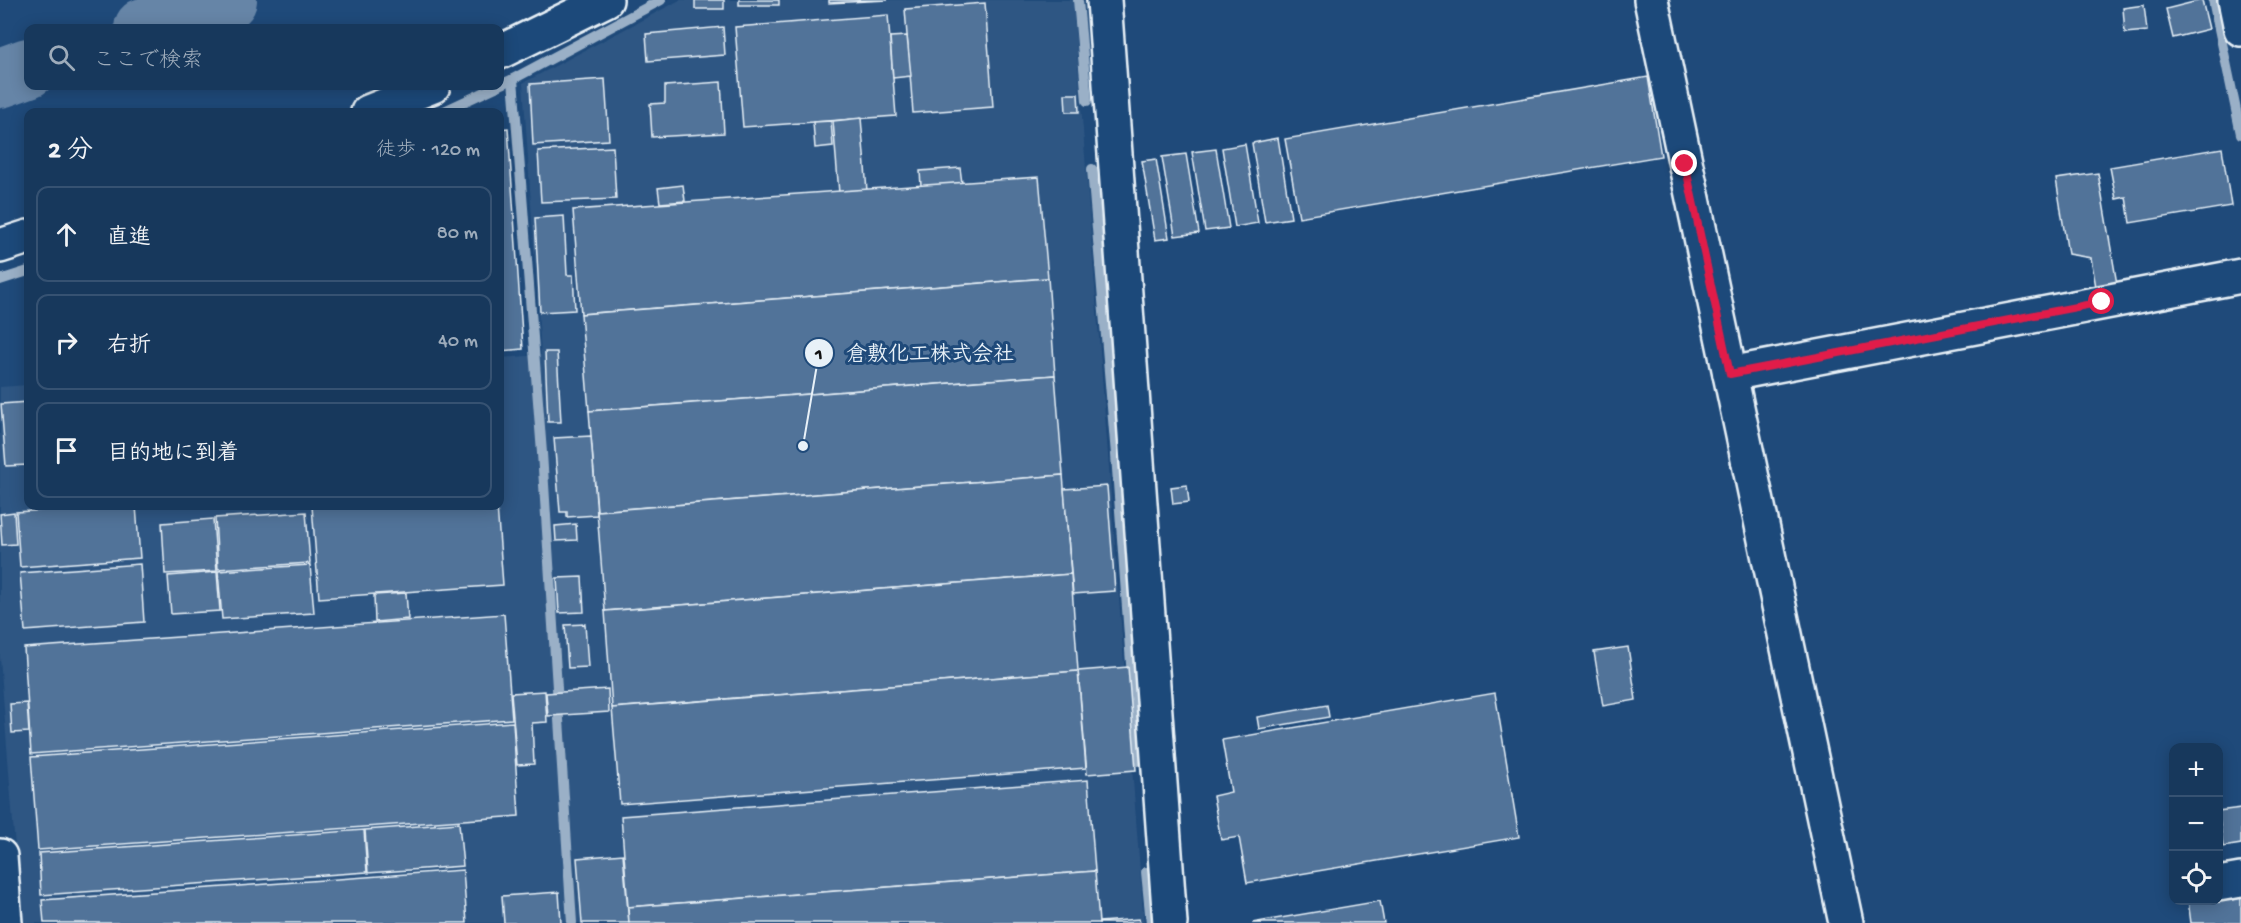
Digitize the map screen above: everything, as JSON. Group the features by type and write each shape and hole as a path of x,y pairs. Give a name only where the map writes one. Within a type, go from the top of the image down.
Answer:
{"street":[{"path":"504,50 606,0"},
{"path":"1104,0 1170,923"},
{"path":"1651,0 1846,923"},
{"path":"2235,0 2241,29"},
{"path":"378,108 423,90"},
{"path":"0,246 24,238"},
{"path":"1730,374 2241,276"},
{"path":"0,856 5,923"},
{"path":"2223,883 2241,880"}],"shaded area":[{"path":"680,0 1073,0 1144,923 21,923 0,658 0,387 24,385 24,510 504,510 504,358 541,355 523,83"}],"building":[{"path":"695,0 724,0 724,9 695,9"},
{"path":"739,0 779,0 779,5 739,5"},
{"path":"829,0 888,0 829,3"},
{"path":"2202,0 2209,29 2173,38 2166,9"},
{"path":"985,3 993,107 913,113 905,9"},
{"path":"2144,5 2147,31 2125,33 2123,8"},
{"path":"888,15 896,116 743,127 735,27"},
{"path":"723,27 725,55 648,61 646,34"},
{"path":"907,36 911,76 893,78 890,37"},
{"path":"1648,77 1661,156 1299,217 1285,139"},
{"path":"605,79 609,140 533,145 530,84"},
{"path":"721,82 724,133 652,137 650,104 665,103 665,86"},
{"path":"1065,94 1078,94 1079,112 1066,112"},
{"path":"861,118 867,191 839,193 833,121"},
{"path":"831,121 833,146 815,148 813,122"},
{"path":"504,128 508,128 523,349 504,351"},
{"path":"1278,138 1291,218 1265,222 1252,143"},
{"path":"1245,144 1258,223 1235,227 1222,148"},
{"path":"613,147 616,199 541,202 538,151"},
{"path":"2222,148 2231,206 2130,223 2126,197 2116,199 2110,167"},
{"path":"1216,149 1229,228 1205,231 1192,152"},
{"path":"1186,154 1199,233 1175,236 1162,157"},
{"path":"1156,159 1169,238 1155,240 1142,161"},
{"path":"960,168 962,183 921,186 920,171"},
{"path":"2098,173 2117,284 2096,287 2091,258 2068,254 2056,179"},
{"path":"1039,177 1048,278 581,314 573,210"},
{"path":"683,185 685,201 660,203 658,188"},
{"path":"564,216 567,275 573,275 575,310 540,312 535,218"},
{"path":"1048,278 1055,375 589,411 581,314"},
{"path":"545,352 557,352 561,422 548,422"},
{"path":"1055,375 1063,475 597,511 589,411"},
{"path":"24,402 24,465 6,466 1,404"},
{"path":"591,436 597,515 567,517 567,512 560,512 554,438"},
{"path":"1063,475 1071,574 605,611 597,511"},
{"path":"1187,485 1189,502 1173,504 1171,487"},
{"path":"1107,486 1115,591 1073,594 1064,489"},
{"path":"136,510 140,558 20,567 16,512"},
{"path":"312,510 497,510 503,585 319,598"},
{"path":"14,512 16,544 2,545 0,514"},
{"path":"306,512 310,563 218,569 215,518"},
{"path":"213,519 217,571 165,574 162,523"},
{"path":"576,524 577,540 556,541 555,526"},
{"path":"140,564 144,622 25,631 20,573"},
{"path":"310,565 314,613 222,619 218,571"},
{"path":"217,572 220,611 171,614 168,576"},
{"path":"1071,574 1078,671 612,708 605,611"},
{"path":"582,577 584,612 559,613 557,578"},
{"path":"406,593 408,619 375,622 374,595"},
{"path":"504,614 512,719 31,754 24,648"},
{"path":"585,624 588,667 568,668 565,625"},
{"path":"1628,647 1636,700 1603,706 1594,652"},
{"path":"1128,667 1136,770 1087,774 1078,671"},
{"path":"1078,671 1086,768 620,804 612,708"},
{"path":"608,689 609,712 548,716 546,693"},
{"path":"545,691 547,722 532,723 534,764 517,765 511,693"},
{"path":"1495,693 1519,837 1247,883 1239,837 1221,840 1213,796 1231,792 1222,740"},
{"path":"27,703 29,732 12,733 10,704"},
{"path":"1327,705 1329,717 1259,729 1257,717"},
{"path":"513,722 519,816 38,850 31,757"},
{"path":"1088,780 1095,871 628,907 621,816"},
{"path":"2241,808 2241,844 2223,847 2223,810"},
{"path":"459,823 463,866 368,873 365,830"},
{"path":"364,830 367,872 41,895 39,853"},
{"path":"623,854 629,923 582,923 577,858"},
{"path":"463,870 467,923 44,923 42,900"},
{"path":"1095,871 1099,923 629,923 628,907"},
{"path":"559,892 561,923 504,923 502,896"},
{"path":"2241,893 2241,923 2191,923 2189,905 2223,905 2223,895"},
{"path":"1380,901 1384,923 1252,923"},
{"path":"1139,919 1140,923 1099,923 1099,922"}],"waterway":[{"path":"156,24 227,0"},
{"path":"504,83 661,0"},
{"path":"1078,0 1087,101"},
{"path":"2213,0 2241,134"},
{"path":"0,78 24,69"},
{"path":"513,79 542,453 572,923"},
{"path":"451,108 489,90"},
{"path":"1092,169 1138,761"},
{"path":"0,280 24,272"},
{"path":"1146,872 1151,923"}],"place":[{"name":"倉敷化工株式会社","path":"803,446"}],"route":[{"path":"1685,164 1730,374 2102,302"}]}
